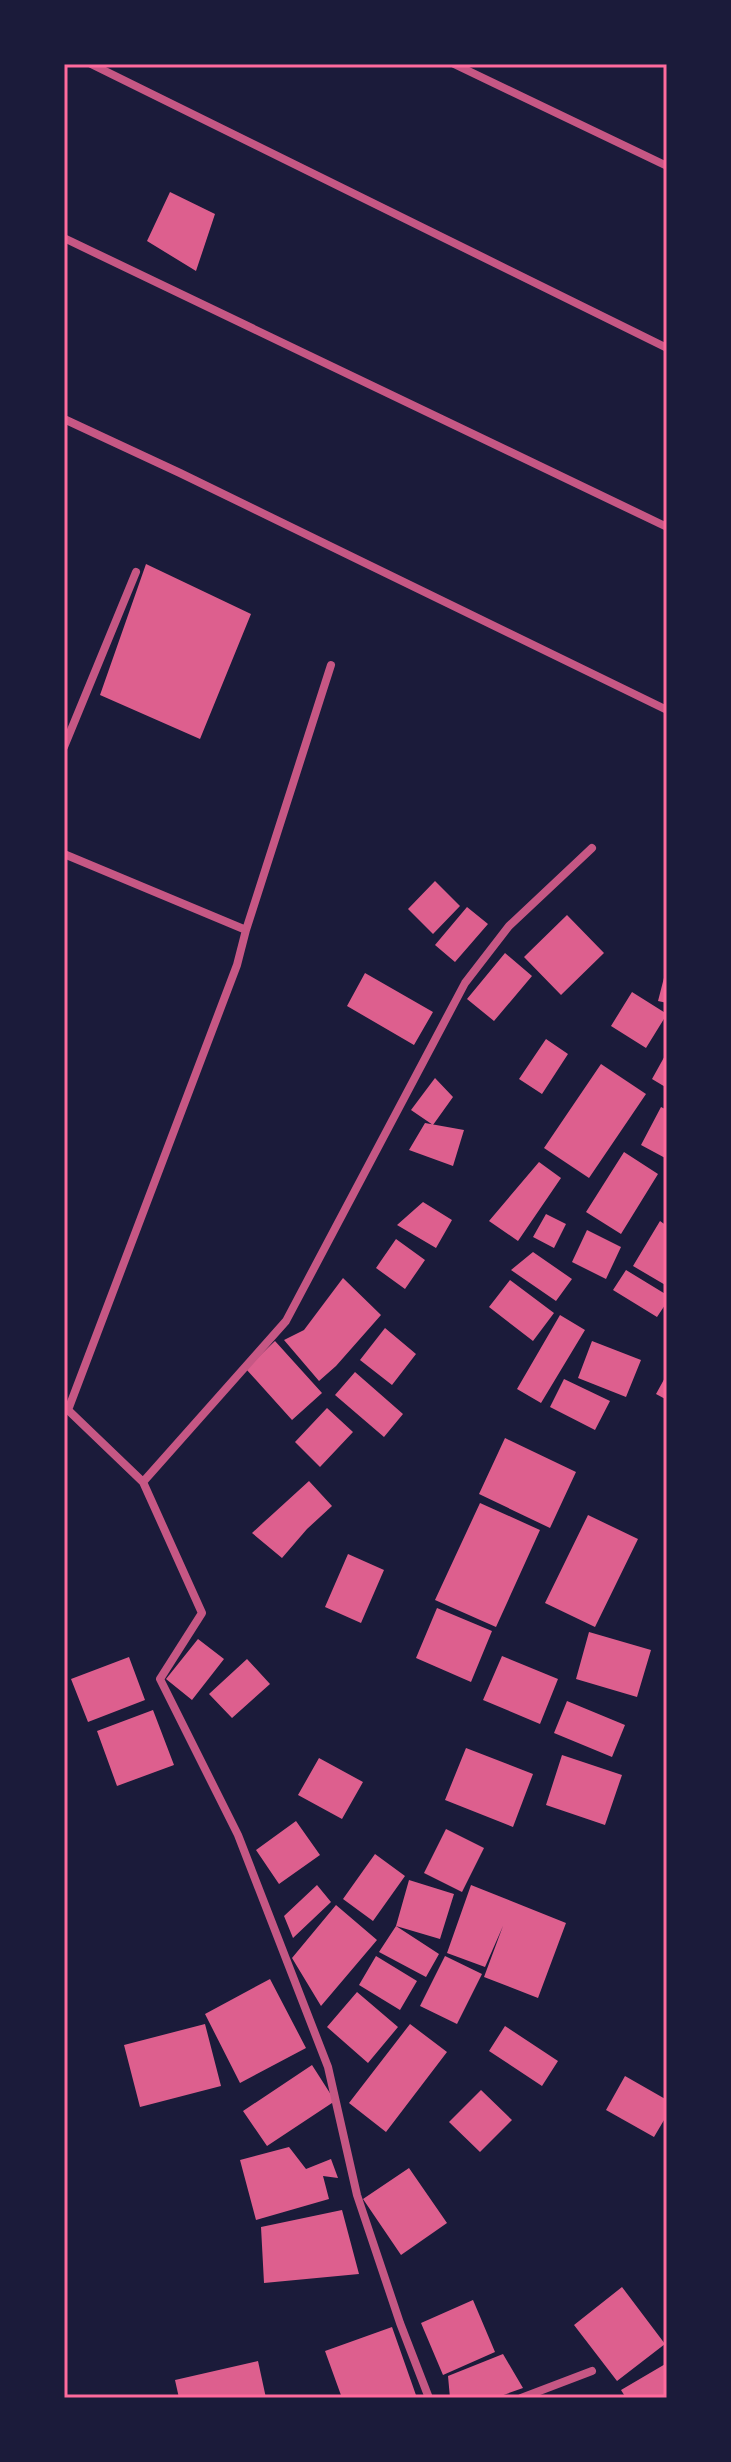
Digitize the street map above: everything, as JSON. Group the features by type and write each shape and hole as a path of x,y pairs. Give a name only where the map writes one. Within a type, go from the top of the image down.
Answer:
{"street":[{"path":"91,64 667,348"},
{"path":"454,64 667,166"},
{"path":"64,238 667,527"},
{"path":"64,419 667,710"},
{"path":"64,747 136,572"},
{"path":"331,665 237,965 68,1410 143,1482 202,1613 160,1679 238,1835 328,2067 357,2195 429,2398"},
{"path":"143,1482 286,1321 465,983 509,926 592,848"},
{"path":"64,854 246,930"},
{"path":"521,2398 592,2371"}],"building":[{"path":"170,192 215,214 196,271 147,241"},
{"path":"146,564 251,614 200,739 100,695"},
{"path":"435,881 460,906 433,934 408,909"},
{"path":"467,907 488,924 455,962 435,945"},
{"path":"567,915 604,953 561,995 524,957"},
{"path":"505,953 532,976 494,1021 467,999"},
{"path":"667,970 667,1003 658,1001"},
{"path":"365,973 433,1012 414,1045 347,1006"},
{"path":"632,992 667,1014 646,1048 611,1026"},
{"path":"546,1039 568,1054 542,1094 519,1079"},
{"path":"667,1052 667,1088 652,1079"},
{"path":"601,1064 646,1094 589,1178 544,1148"},
{"path":"435,1078 453,1097 433,1125 411,1110"},
{"path":"661,1107 667,1110 667,1159 641,1145"},
{"path":"425,1123 464,1130 453,1166 409,1150"},
{"path":"624,1152 658,1174 621,1234 586,1212"},
{"path":"539,1162 561,1178 518,1241 489,1221"},
{"path":"423,1202 452,1220 436,1248 397,1225"},
{"path":"546,1214 566,1224 554,1248 533,1237"},
{"path":"660,1221 667,1226 667,1286 633,1266"},
{"path":"587,1230 621,1247 606,1279 572,1262"},
{"path":"396,1239 425,1260 405,1289 376,1268"},
{"path":"533,1252 572,1279 556,1301 511,1270"},
{"path":"626,1270 667,1295 667,1302 657,1317 613,1290"},
{"path":"343,1278 381,1315 319,1381 284,1340 304,1330"},
{"path":"510,1280 554,1313 533,1341 489,1307"},
{"path":"560,1315 585,1330 541,1403 517,1389"},
{"path":"385,1328 416,1354 392,1385 360,1360"},
{"path":"275,1341 322,1393 292,1420 246,1369"},
{"path":"592,1341 641,1360 626,1397 578,1378"},
{"path":"355,1372 403,1414 384,1437 335,1395"},
{"path":"667,1374 667,1400 656,1394"},
{"path":"564,1379 610,1401 595,1430 550,1407"},
{"path":"327,1408 353,1432 320,1467 295,1442"},
{"path":"505,1438 576,1472 550,1528 479,1494"},
{"path":"309,1481 332,1506 282,1558 252,1533"},
{"path":"480,1503 540,1530 496,1627 435,1600"},
{"path":"588,1515 638,1539 595,1627 545,1603"},
{"path":"348,1554 384,1570 361,1623 325,1607"},
{"path":"437,1608 492,1631 471,1682 416,1658"},
{"path":"589,1632 651,1650 637,1697 576,1679"},
{"path":"198,1639 224,1659 192,1700 166,1679"},
{"path":"502,1656 558,1679 540,1724 483,1700"},
{"path":"129,1657 145,1700 88,1722 71,1679"},
{"path":"247,1659 270,1684 232,1718 209,1694"},
{"path":"567,1701 625,1725 612,1757 554,1733"},
{"path":"153,1710 174,1765 117,1786 97,1731"},
{"path":"466,1748 533,1774 513,1827 445,1800"},
{"path":"562,1755 622,1775 605,1825 546,1805"},
{"path":"319,1758 363,1782 342,1819 298,1795"},
{"path":"296,1821 320,1855 279,1884 256,1850"},
{"path":"446,1829 484,1848 462,1892 424,1873"},
{"path":"375,1854 405,1876 373,1921 343,1899"},
{"path":"409,1880 454,1894 440,1939 396,1926"},
{"path":"317,1885 331,1902 293,1938 284,1916"},
{"path":"471,1885 566,1923 538,1998 484,1977 503,1926 485,1967 447,1953"},
{"path":"336,1905 377,1940 321,2006 292,1958"},
{"path":"396,1926 439,1954 426,1977 379,1952"},
{"path":"376,1956 417,1981 400,2010 359,1985"},
{"path":"445,1956 482,1974 457,2024 420,2006"},
{"path":"270,1979 306,2048 240,2083 205,2014"},
{"path":"357,1992 398,2027 368,2063 327,2027"},
{"path":"205,2024 221,2086 140,2107 124,2045"},
{"path":"410,2024 447,2052 386,2132 349,2103"},
{"path":"505,2026 558,2061 542,2086 489,2051"},
{"path":"312,2065 335,2101 267,2146 243,2111"},
{"path":"625,2076 667,2100 667,2115 654,2137 606,2110"},
{"path":"481,2090 512,2120 480,2152 449,2122"},
{"path":"289,2147 306,2169 331,2159 338,2178 323,2176 329,2199 256,2220 240,2160"},
{"path":"409,2168 447,2223 401,2255 363,2199"},
{"path":"342,2210 359,2274 264,2283 261,2227"},
{"path":"622,2287 665,2344 617,2381 574,2325"},
{"path":"473,2300 495,2352 443,2375 421,2323"},
{"path":"392,2327 417,2398 342,2398 325,2351"},
{"path":"503,2354 523,2388 495,2398 450,2398 448,2376"},
{"path":"258,2361 266,2398 179,2398 175,2380"},
{"path":"667,2363 667,2398 626,2398 621,2390"}]}
